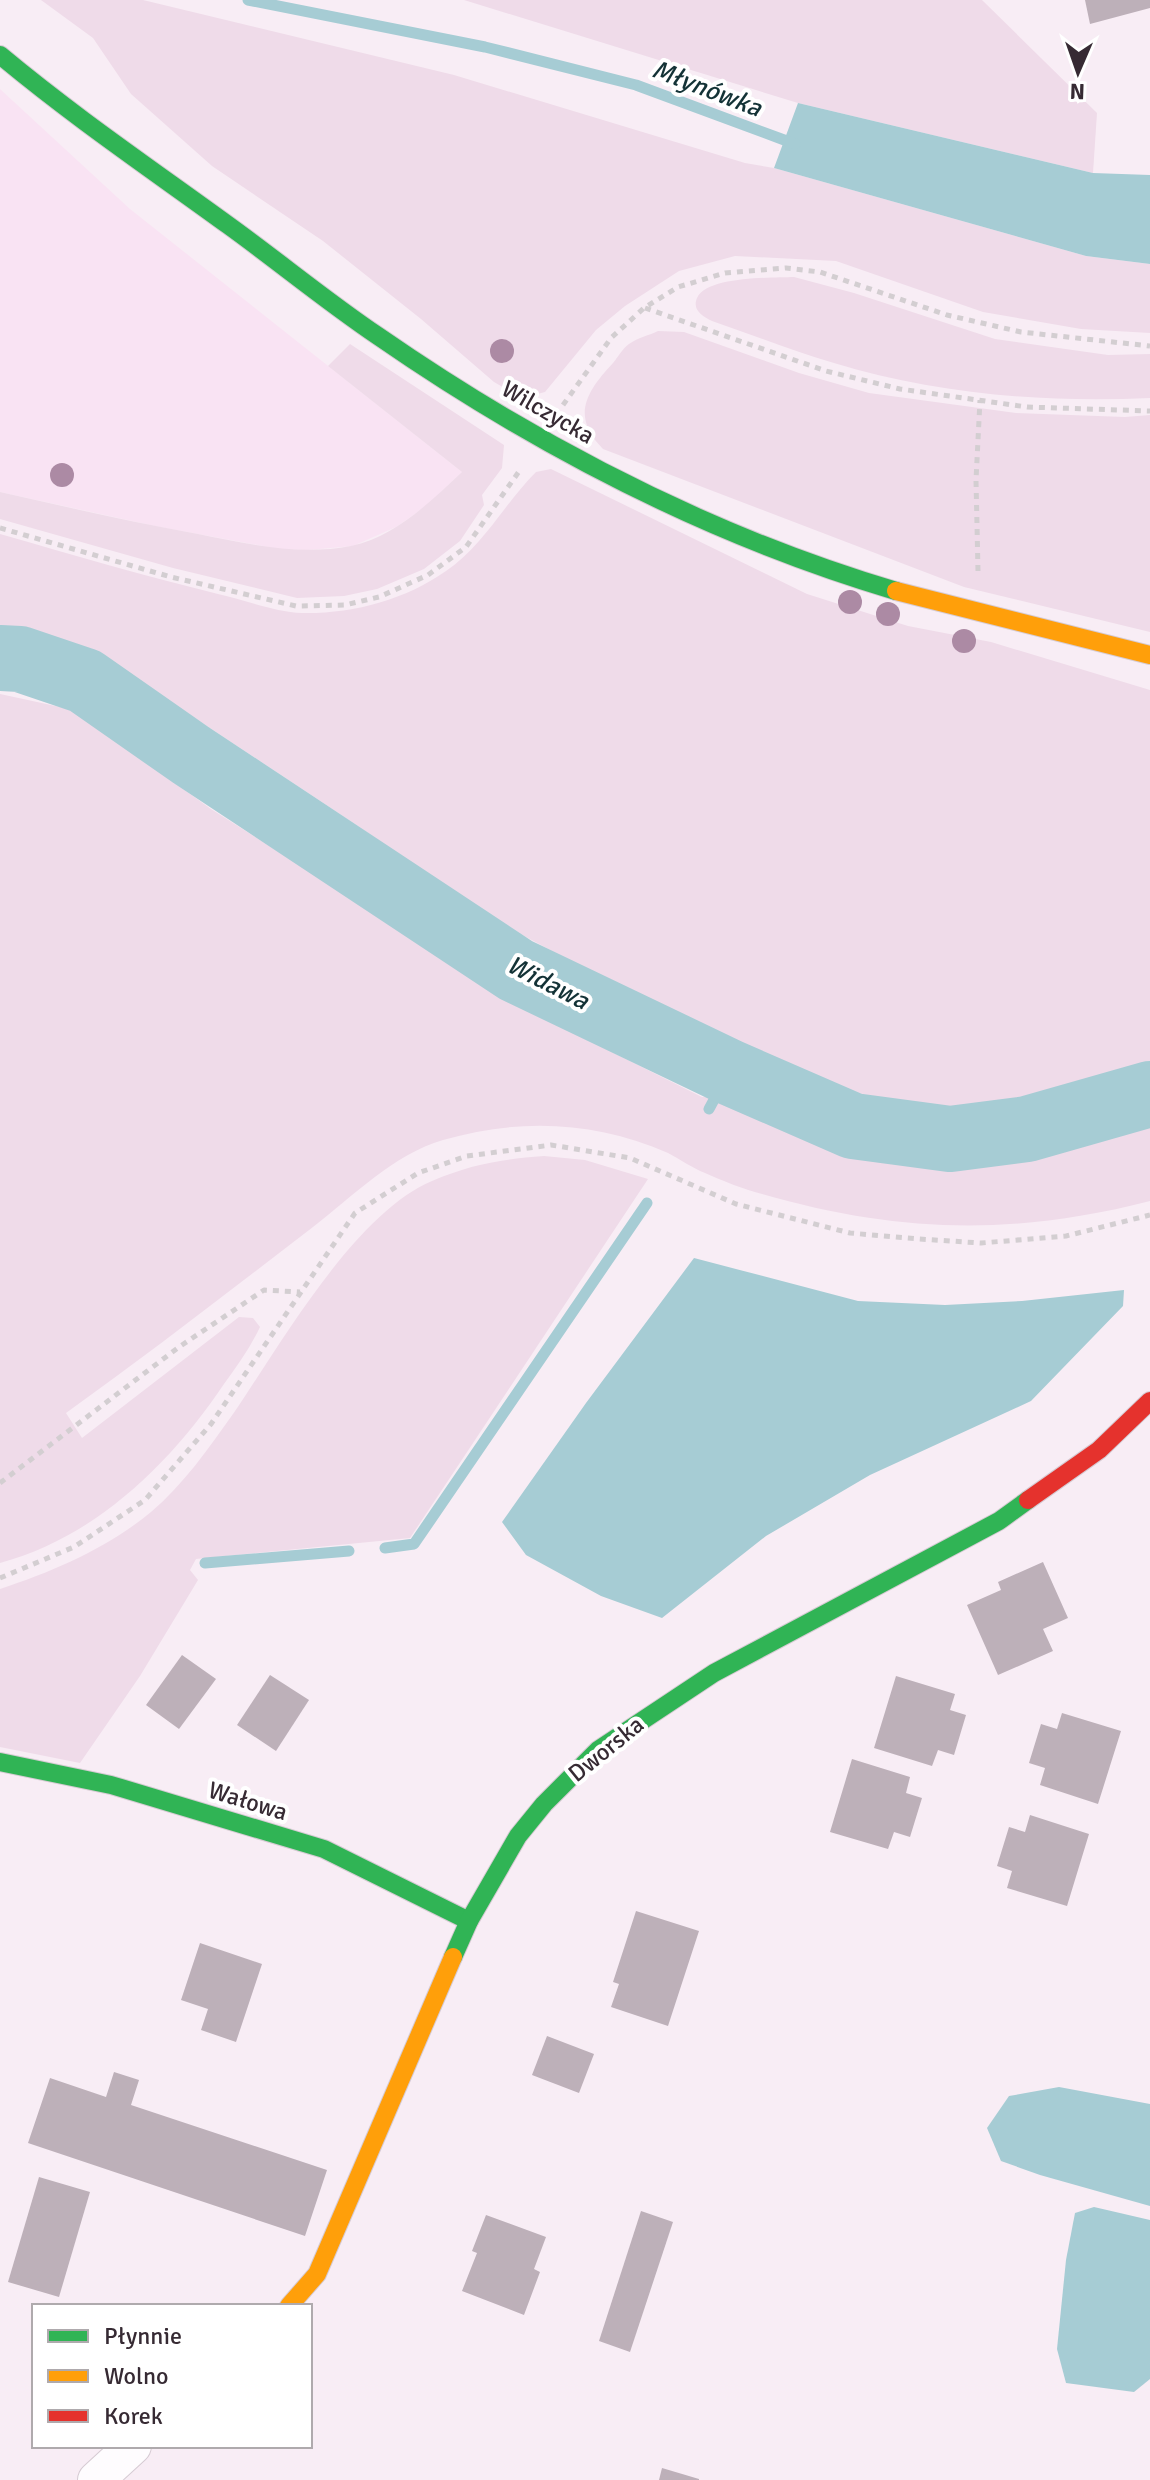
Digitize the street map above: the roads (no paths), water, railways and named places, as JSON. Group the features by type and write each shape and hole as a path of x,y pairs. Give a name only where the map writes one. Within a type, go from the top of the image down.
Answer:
{"street":[{"name":"Wilczycka","path":"0,55 90,125 401,352 540,438 692,515 766,547 884,586 1150,655"},
{"name":"Dworska","path":"291,2304 317,2274 327,2254 469,1921 518,1836 544,1804 598,1750 714,1673 999,1521 1099,1450 1150,1401"},
{"name":"Wałowa","path":"0,1762 111,1785 324,1849 469,1921"},
{"path":"96,2480 131,2448"}],"water":[{"path":"798,103 1093,173 1150,175 1150,264 1086,256 774,168"},
{"path":"694,1258 858,1301 945,1305 1022,1301 1124,1290 1123,1306 1031,1401 870,1475 766,1536 662,1618 601,1596 526,1555 502,1522"},
{"path":"1059,2087 1150,2104 1150,2206 1001,2161 987,2128 1009,2096"},
{"path":"1094,2207 1150,2220 1150,2379 1134,2392 1066,2383 1057,2349 1066,2260 1075,2213"}],"waterway":[{"name":"Młynówka","path":"248,0 485,47 636,85 795,144"},
{"name":"Widawa","path":"0,658 20,659 85,681 191,755 516,970 729,1072 853,1126 950,1139 1027,1129 1150,1094"},
{"path":"709,1109 729,1072"},
{"path":"385,1548 414,1544 647,1203"},
{"path":"205,1563 349,1551"}]}
